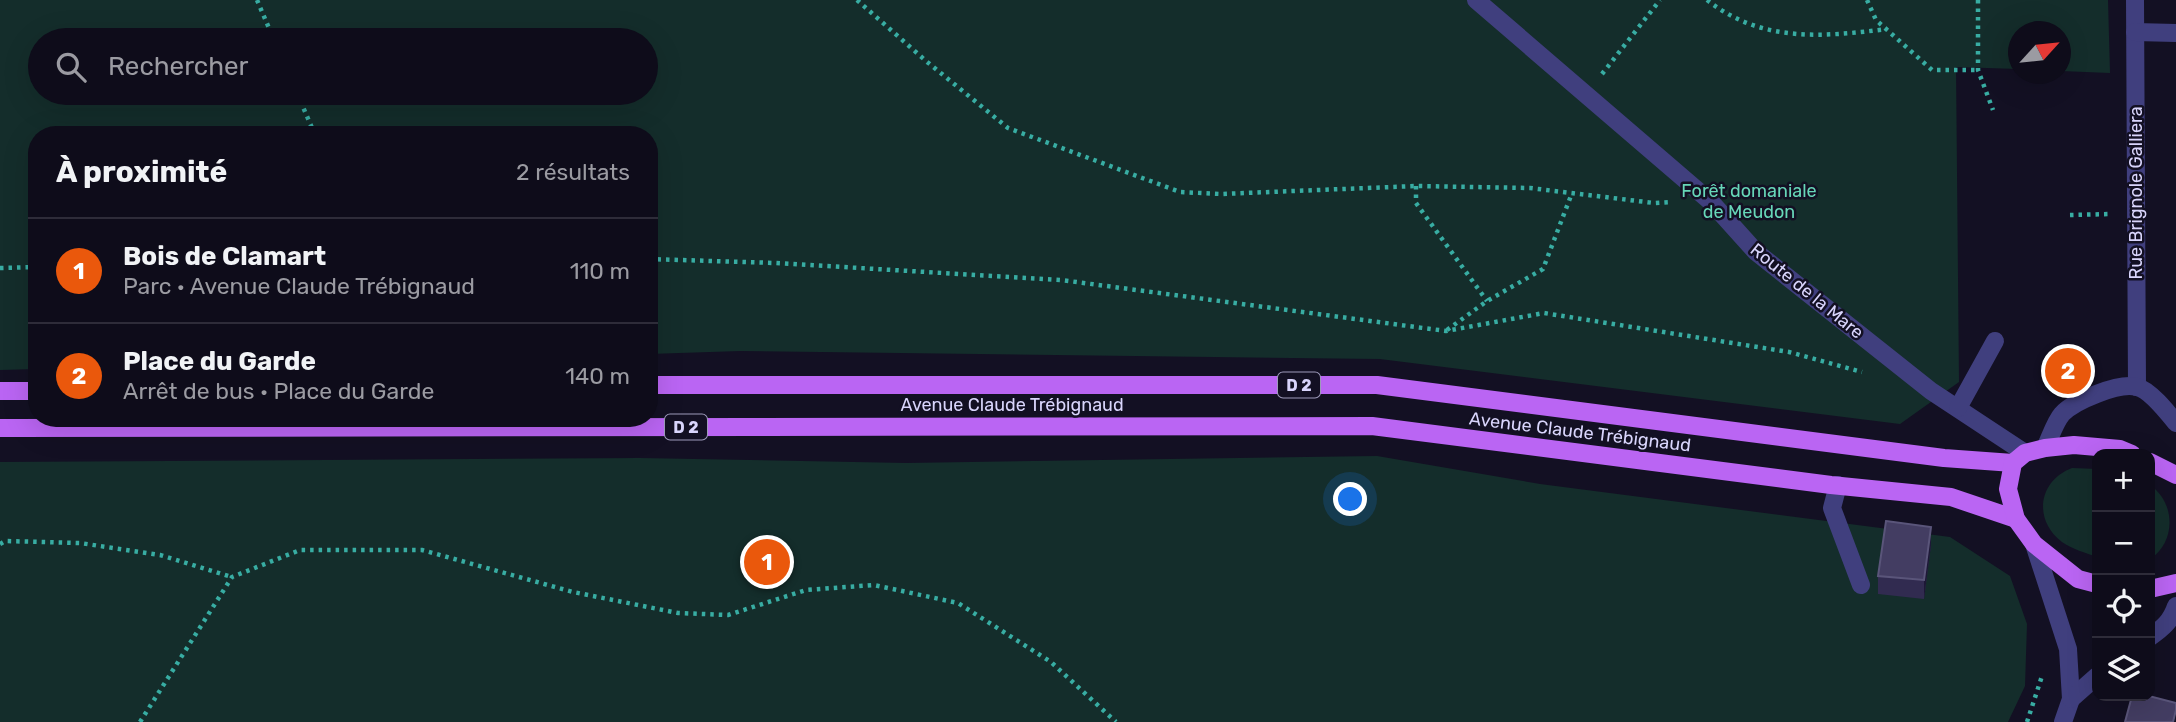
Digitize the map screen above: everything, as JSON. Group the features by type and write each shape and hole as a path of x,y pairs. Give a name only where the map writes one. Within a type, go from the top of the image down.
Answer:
{"main road":[{"name":"Avenue Claude Trébignaud","path":"658,385 1377,385 1944,458 2019,458 2045,448 2074,445 2120,449"},
{"path":"0,391 28,391"},
{"name":"Avenue Claude Trébignaud","path":"0,428 1372,426 1951,498 2016,519"},
{"path":"2019,458 2008,489 2016,519 2034,544 2078,579 2092,583"},
{"path":"2155,464 2176,475"},
{"path":"2155,589 2176,583"}],"street":[{"name":"Route de la Mare","path":"1476,0 1711,202 1756,251 2019,458"},
{"name":"Rue Brignole Galliera","path":"2135,0 2137,387"},
{"path":"2135,32 2176,33"},
{"path":"1958,408 1994,341"},
{"path":"2045,448 2062,414 2111,388 2137,387 2161,404 2176,423"},
{"path":"1838,485 1832,508 1861,584"},
{"path":"2034,544 2068,649 2071,699 2063,722"},
{"path":"2155,633 2172,618 2176,606"},
{"path":"2071,699 2092,680"}],"path":[{"path":"257,0 269,28"},
{"path":"857,0 1008,128 1180,192 1221,194 1416,186 1530,188 1654,203 1711,202"},
{"path":"1586,94 1660,0"},
{"path":"1707,0 1747,23 1786,34 1843,34 1886,29"},
{"path":"1867,0 1876,20 1933,70 1978,70"},
{"path":"1978,0 1978,70 1993,110"},
{"path":"302,105 311,126"},
{"path":"1416,186 1416,203 1487,301"},
{"path":"1446,331 1487,301 1543,269 1572,193"},
{"path":"2070,215 2136,214"},
{"path":"658,259 775,263 1061,280 1446,331 1544,313 1789,352 1866,373"},
{"path":"0,268 28,267"},
{"path":"0,544 5,541 80,543 160,555 232,577"},
{"path":"140,722 232,577 300,550 422,550 573,593 678,613 727,615 806,590 874,585 958,603 1051,662 1116,722"},
{"path":"2027,722 2044,670"}],"green space":[{"name":"Forêt domaniale de Meudon","path":"0,0 2108,0 2110,73 2071,71 2071,21 2008,21 2008,69 1956,67 1959,382 1900,424 1380,359 740,351 658,354 658,126 28,126 28,369 0,370"},
{"path":"1377,456 1540,484 1950,537 2010,576 2027,624 2025,686 2008,722 0,722 0,462 639,458 906,463"},
{"path":"2072,468 2092,469 2092,555 2062,542 2047,523 2043,512 2046,491 2061,474"},
{"path":"2155,489 2165,502 2169,522 2165,543 2155,555"}],"building":[{"path":"1886,521 1931,527 1924,580 1878,576"},
{"path":"2155,698 2176,703 2173,722 2125,722 2131,701 2155,701"}],"place":[{"name":"Place du Garde","path":"2068,371"},
{"name":"Bois de Clamart","path":"767,562"}]}
